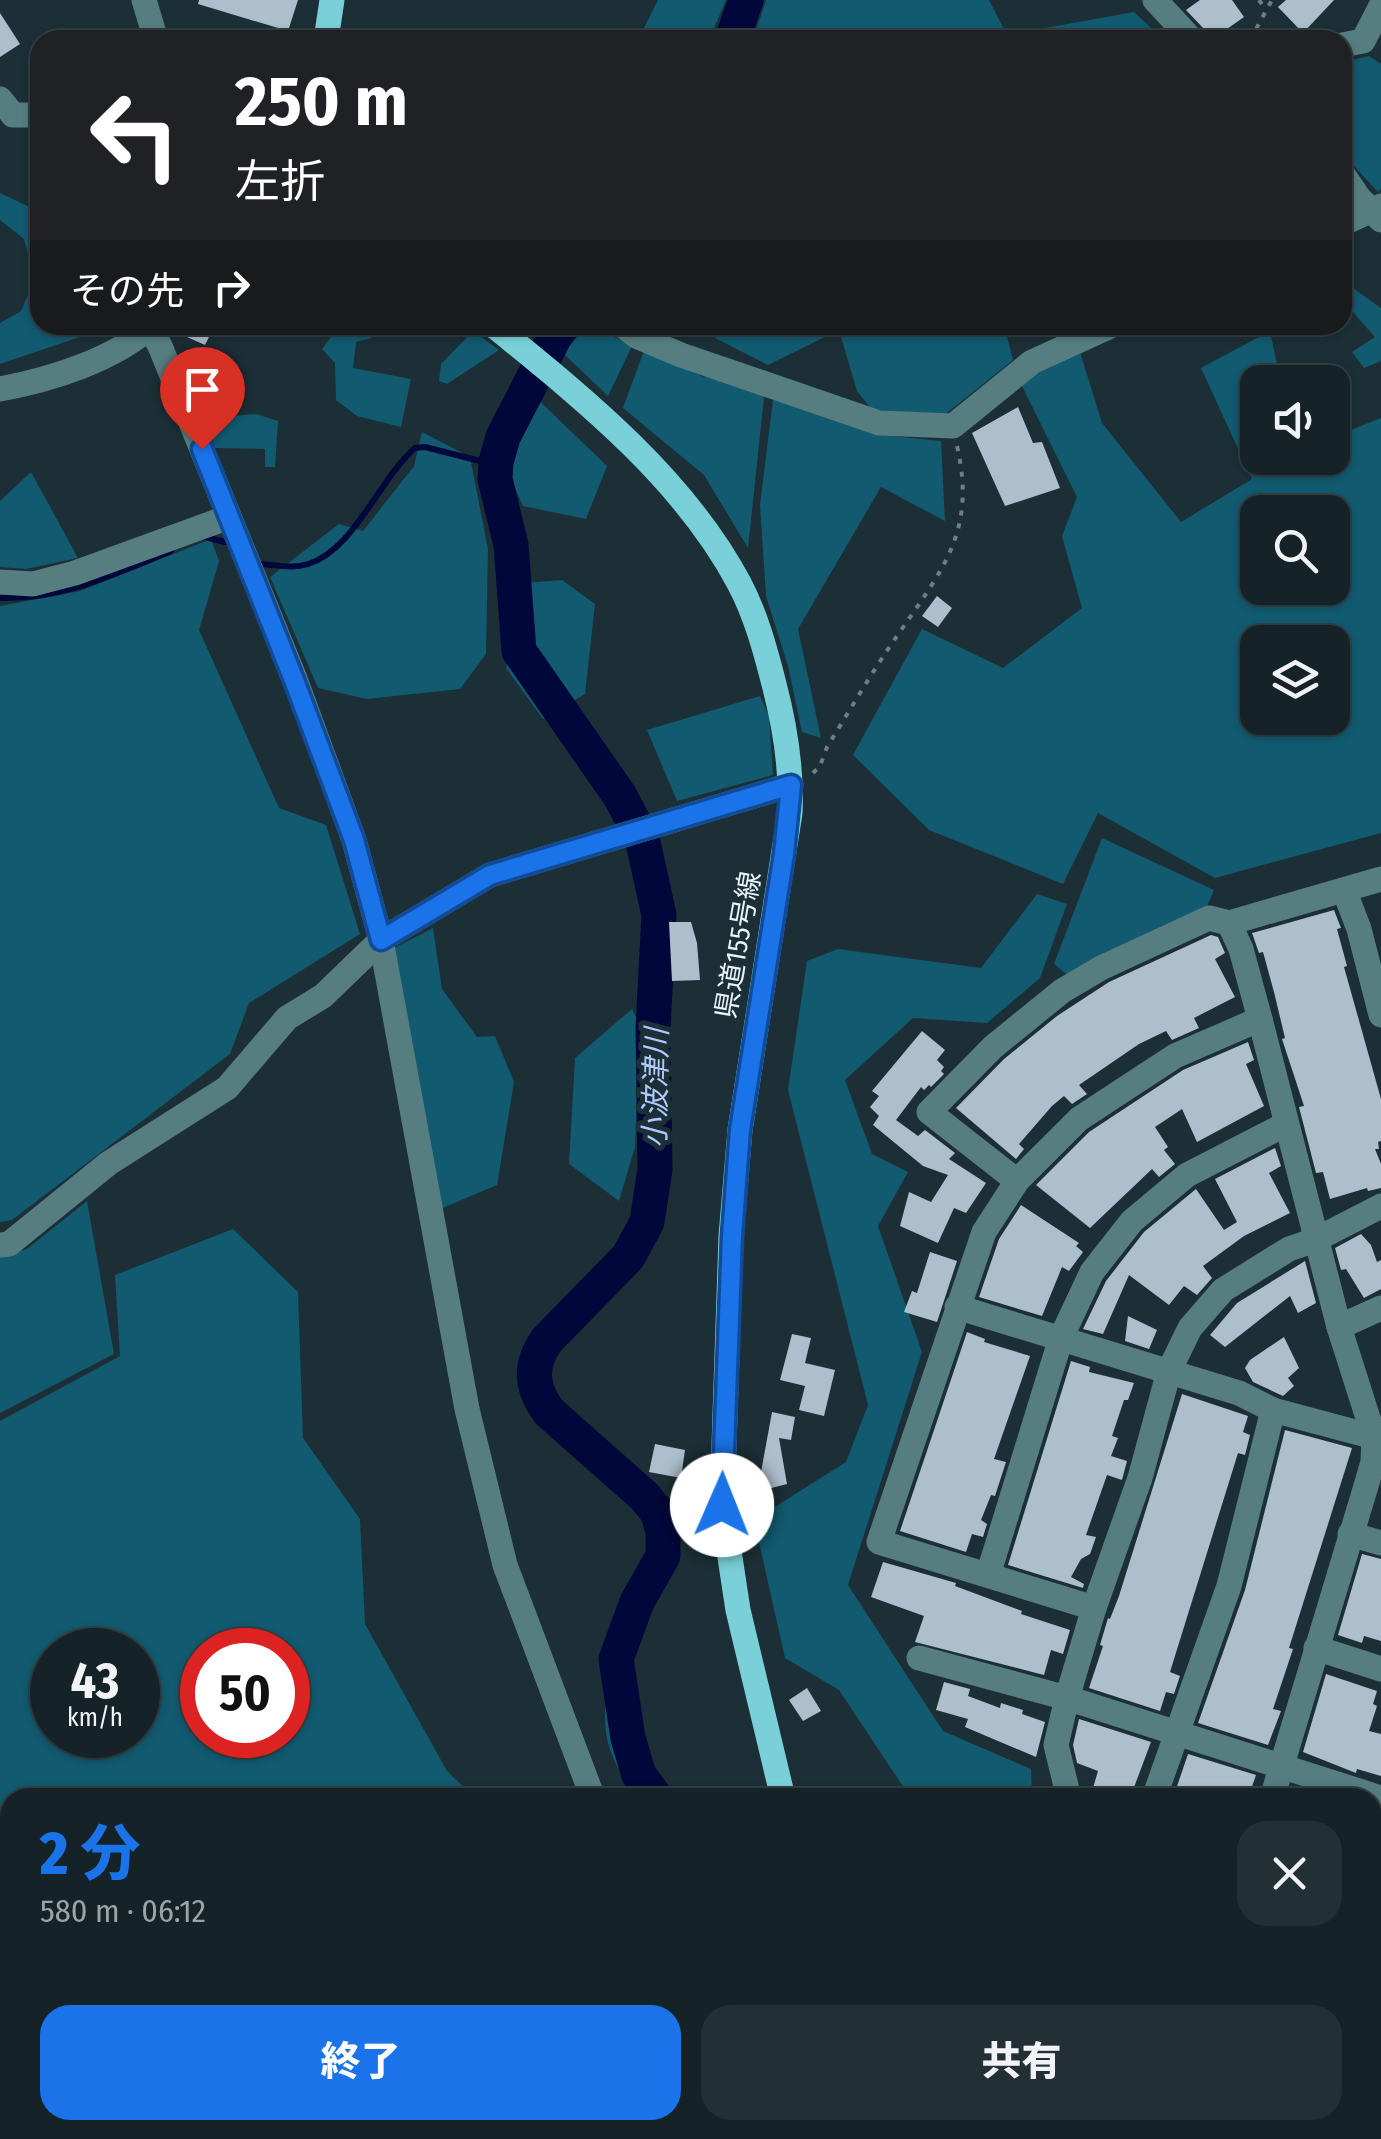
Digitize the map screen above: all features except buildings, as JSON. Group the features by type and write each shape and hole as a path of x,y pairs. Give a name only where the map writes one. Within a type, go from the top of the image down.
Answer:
{"main road":[{"path":"328,30 332,0"},
{"name":"県道155号線","path":"505,335 648,462 721,553 756,620 783,724 791,785 784,854 740,1130 722,1505 738,1610 781,1788"}],"street":[{"path":"144,0 153,30"},
{"path":"1155,0 1183,30"},
{"path":"1352,43 1363,41 1381,6"},
{"path":"0,99 14,115 30,115"},
{"path":"1352,188 1379,212"},
{"path":"1352,221 1379,212"},
{"path":"0,389 27,384 90,361 135,335"},
{"path":"155,335 354,840 381,940 467,1410 505,1565 588,1788"},
{"path":"635,335 681,355 879,423 953,426 1032,362 1092,335"},
{"path":"0,582 32,584 75,573 229,517"},
{"path":"0,1245 9,1244 109,1163 227,1088 287,1018 323,996 381,940 490,875 791,785"},
{"path":"1017,1181 929,1112 993,1048 1062,990 1209,918 1229,923 1381,879"},
{"path":"1344,890 1360,929 1381,1014"},
{"path":"1229,923 1260,1018 1315,1240 1374,1437 1373,1462 1275,1788"},
{"path":"1094,1608 879,1542 984,1232 1017,1181 1079,1119 1175,1056 1260,1018"},
{"path":"988,1575 1061,1338 1092,1272 1132,1221 1188,1175 1286,1124"},
{"path":"1067,1788 1056,1745 1067,1698 1140,1478 1168,1371 1190,1328 1223,1290 1288,1249 1315,1240 1381,1206"},
{"path":"957,1307 1239,1393 1273,1410 1374,1437"},
{"path":"1339,1327 1381,1308"},
{"path":"1158,1788 1229,1586 1273,1410"},
{"path":"1350,1534 1381,1543"},
{"path":"1316,1648 1381,1669"},
{"path":"919,1658 1067,1698 1350,1788"}],"path":[{"path":"1259,0 1266,10"},
{"path":"1255,30 1272,0"},
{"path":"791,785 805,780 820,766 827,747 896,638 941,575 960,527 963,470 953,426"}],"shaded area":[{"path":"658,0 726,0 713,30 643,30"},
{"path":"766,0 989,0 1004,30 756,30"},
{"path":"1134,12 1153,30 1035,30"},
{"path":"1369,56 1381,64 1378,192 1352,164 1352,60"},
{"path":"0,193 30,207 30,261 24,239 0,220"},
{"path":"1352,287 1381,308 1381,361 1364,368 1352,352 1375,337 1352,311"},
{"path":"30,290 30,335 86,335 0,364 0,323 21,311"},
{"path":"332,335 371,335 372,338 356,342 353,368 411,379 401,427 357,416 336,400 335,363 322,349"},
{"path":"469,335 478,335 499,350 447,384 439,381 441,364"},
{"path":"544,335 611,335 632,346 608,396"},
{"path":"717,335 829,335 768,365 715,338"},
{"path":"840,335 1007,335 1013,360 943,416 872,410 857,391"},
{"path":"1263,335 1271,335 1277,365 1240,365 1240,453 1201,368"},
{"path":"645,348 701,376 765,388 748,548 704,475 623,408"},
{"path":"1080,352 1102,423 1181,522 1252,479 1250,475 1350,475 1350,430 1381,418 1381,833 1215,878 1098,813 1063,884 929,830 853,755 922,629 1003,668 1082,608 1062,536 1077,497 1020,382"},
{"path":"524,386 607,466 586,519 523,506 492,439"},
{"path":"773,400 802,402 882,435 941,441 945,521 881,487 798,629 821,738 802,732 788,666 766,596 760,505"},
{"path":"256,414 278,421 275,467 265,467 265,449 215,448 206,418"},
{"path":"422,432 470,457 488,549 486,654 460,689 367,699 318,688 270,577 339,524 363,531 414,466"},
{"path":"31,472 78,558 26,569 0,567 0,501"},
{"path":"211,539 219,561 199,630 279,808 326,825 360,934 249,1003 230,1054 12,1220 0,1222 0,606 80,591"},
{"path":"562,580 595,604 585,694 543,719 506,668 524,583"},
{"path":"760,696 769,716 773,775 677,801 647,730"},
{"path":"1102,838 1214,890 1206,909 1070,977 1054,964"},
{"path":"1037,894 1067,904 1040,978 987,1023 913,1018 845,1080 872,1154 908,1172 878,1226 922,1352 848,1585 943,1731 1031,1769 1032,1788 904,1788 839,1690 785,1658 754,1520 846,1462 868,1405 788,1090 807,961 838,949 981,968"},
{"path":"433,928 442,989 477,1037 495,1036 514,1082 497,1185 440,1209 392,949"},
{"path":"632,1009 640,1026 635,1147 619,1201 569,1164 575,1058"},
{"path":"87,1201 114,1354 0,1413 0,1256 27,1249"},
{"path":"233,1229 298,1292 303,1438 360,1519 365,1624 447,1771 465,1788 0,1788 0,1421 120,1356 115,1275"},
{"path":"610,1670 635,1673 640,1740 650,1769 663,1788 632,1788 611,1751 605,1708"}],"waterway":[{"name":"小波津川","path":"736,30 746,0"},
{"name":"小波津川","path":"556,335 503,437 495,479 511,545 519,651 620,796 642,838 659,915 653,1028 655,1169 647,1222 628,1257 547,1340 537,1358 534,1376 549,1412 658,1513 663,1556 637,1602 616,1659 628,1738 639,1775 649,1788"},
{"path":"261,564 297,566 324,556 353,529 415,448 425,447 496,465"},
{"path":"205,537 225,542"},
{"path":"0,598 66,590 171,551"}],"route":[{"path":"202,449 354,840 381,940 490,875 791,785 784,854 740,1130 722,1505"}]}
